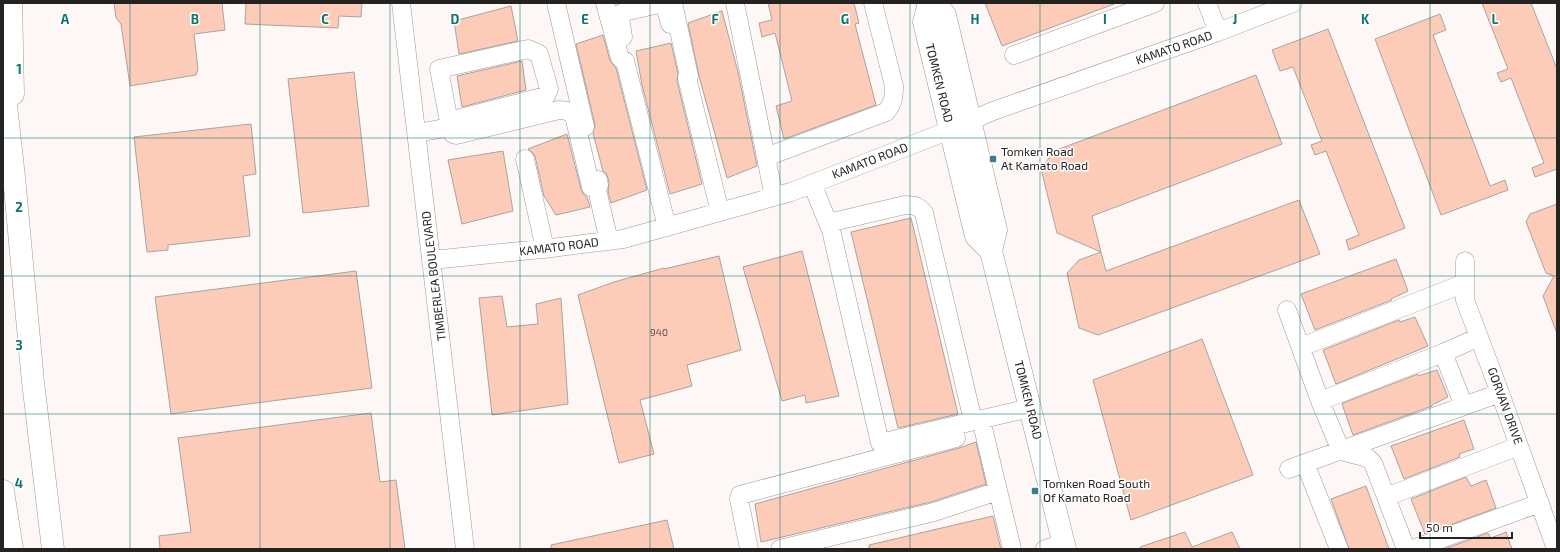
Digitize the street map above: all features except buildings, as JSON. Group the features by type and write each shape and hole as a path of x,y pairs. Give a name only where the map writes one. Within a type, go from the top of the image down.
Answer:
{"main road":[{"path":"11,3 14,177"},
{"name":"TOMKEN ROAD","path":"929,3 924,22 976,236 991,251"},
{"name":"TOMKEN ROAD","path":"935,3 946,15 996,230 991,251 1031,413 1058,547"},
{"path":"3,78 14,177 33,382 53,549"},
{"path":"3,491 12,549"}],"street":[{"name":"TIMBERLEA BOULEVARD","path":"401,3 465,549"},
{"path":"556,3 599,185 597,190 609,241"},
{"path":"605,3 620,58 625,62"},
{"path":"673,3 689,76 687,78 720,212"},
{"path":"735,3 774,197"},
{"path":"766,157 886,112 890,107 894,96 894,86 873,3"},
{"path":"1014,55 1155,3"},
{"path":"1207,3 1218,32"},
{"name":"KAMATO ROAD","path":"432,260 545,249 623,239 774,197 812,184 971,122 993,111 1218,32 1293,3"},
{"path":"667,227 625,62 627,56 620,14 659,4 663,5 666,9 683,77 687,78"},
{"path":"410,74 528,49 539,54 549,89 546,96 417,133"},
{"path":"439,69 449,124 453,134 456,135 559,110 570,112 574,116 591,187 597,190"},
{"path":"525,159 545,249"},
{"path":"812,184 831,230 880,443 978,426"},
{"path":"828,223 905,205 915,205 924,213 978,426 998,491 1012,549"},
{"name":"GORVAN DRIVE","path":"1465,261 1465,300 1556,549"},
{"path":"1301,347 1465,283"},
{"path":"1287,310 1320,401 1341,451"},
{"path":"1320,401 1444,353 1479,337"},
{"path":"1444,353 1464,406"},
{"path":"1289,469 1500,393"},
{"path":"749,549 739,500 740,495 978,426 1031,413"},
{"path":"1386,498 1519,446"},
{"path":"1341,451 1368,458 1373,463 1406,549"},
{"path":"1305,463 1339,549"},
{"path":"780,549 934,512 998,491"},
{"path":"1413,549 1540,503"}],"place":[{"name":"Tomken Road At Kamato Road","path":"993,159"},
{"name":"Tomken Road South Of Kamato Road","path":"1035,491"}]}
